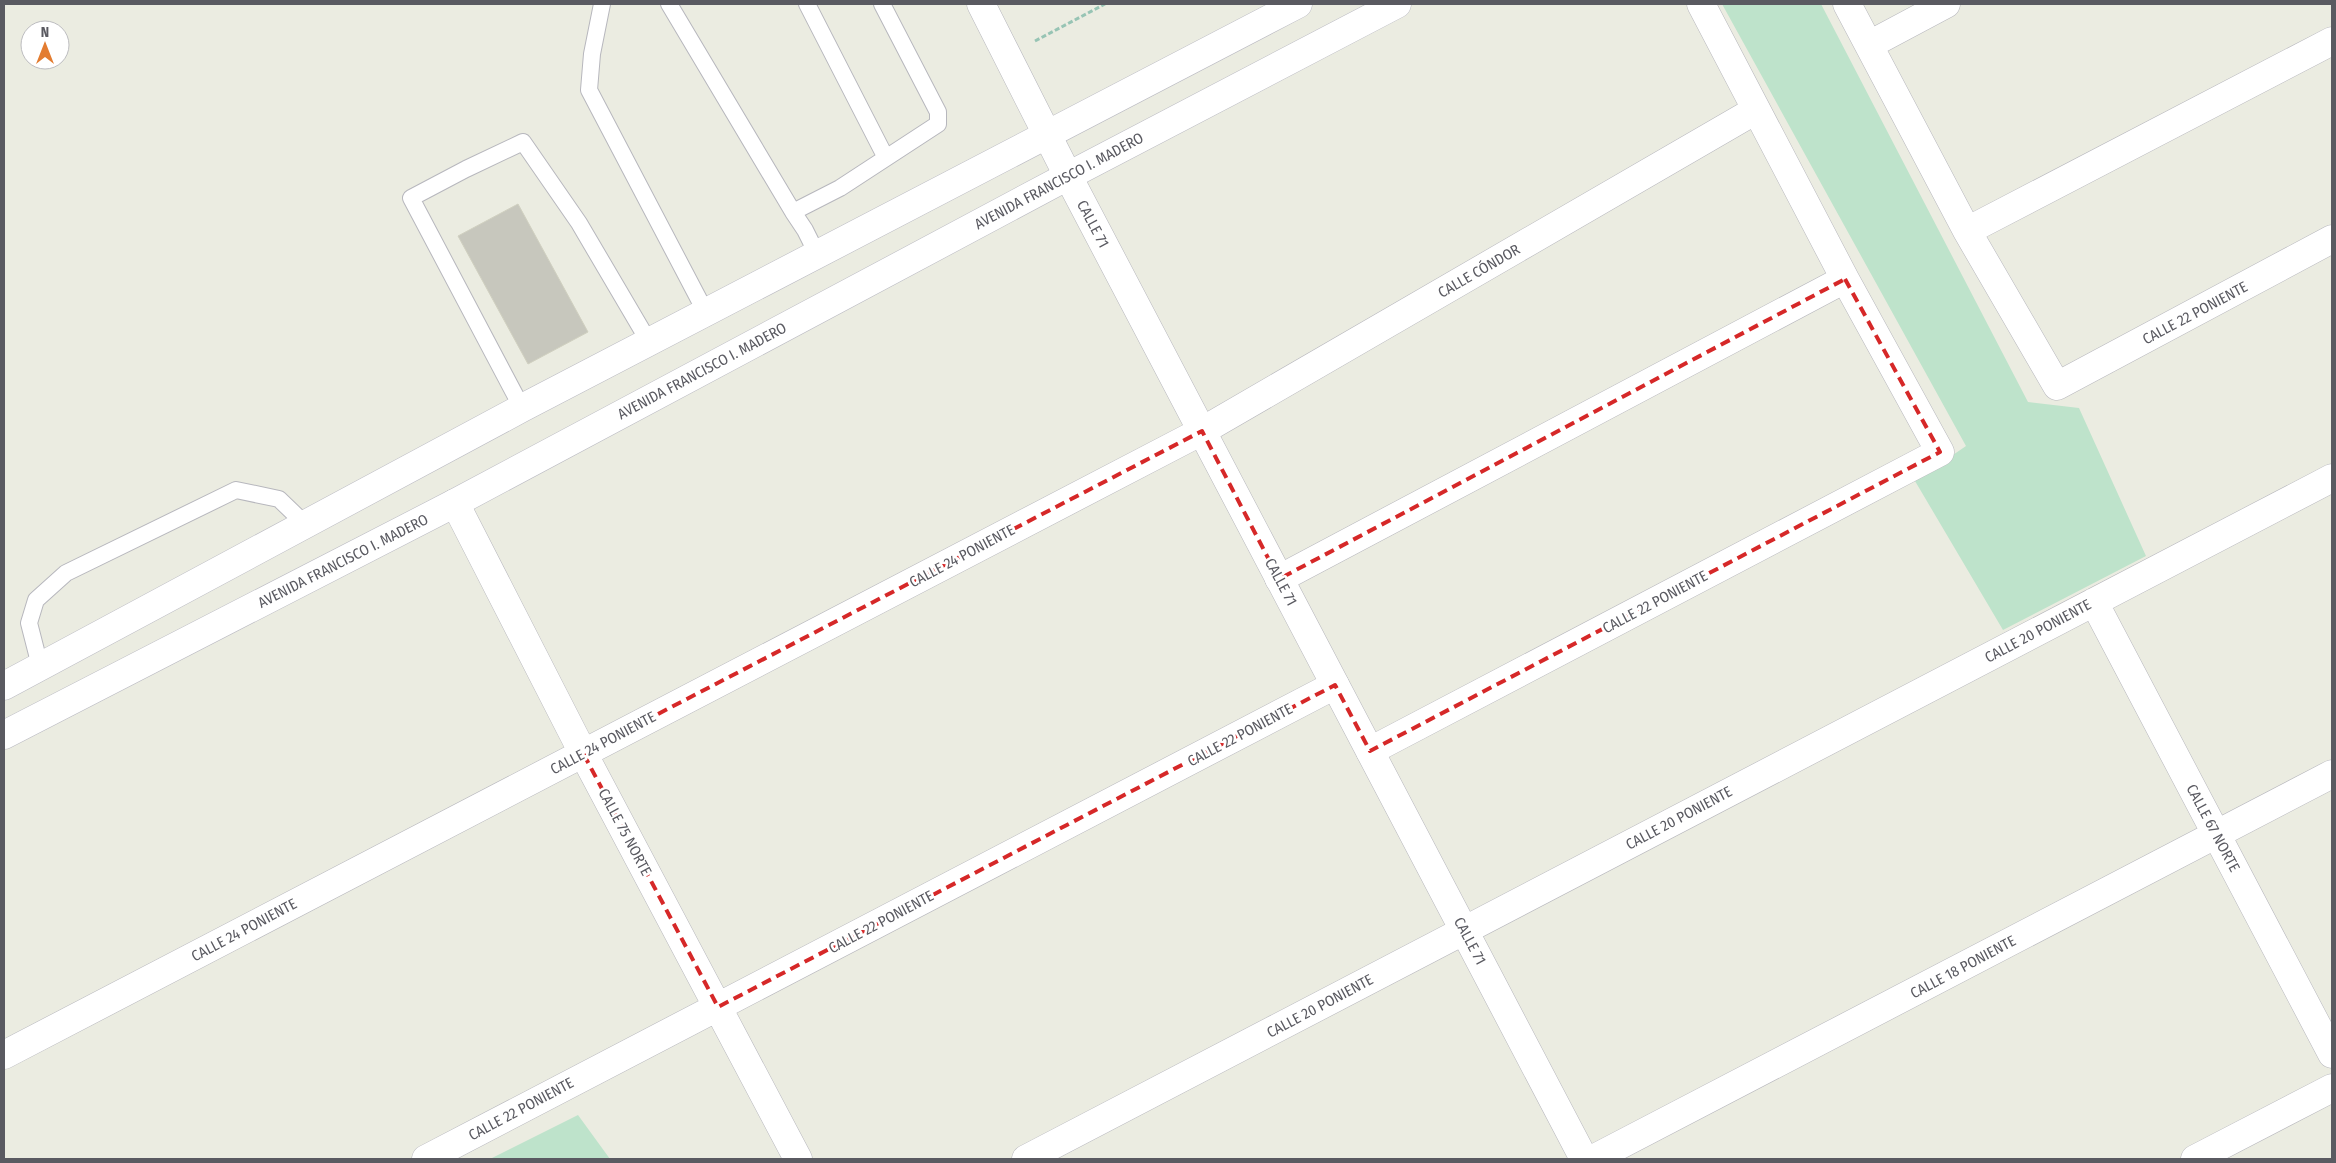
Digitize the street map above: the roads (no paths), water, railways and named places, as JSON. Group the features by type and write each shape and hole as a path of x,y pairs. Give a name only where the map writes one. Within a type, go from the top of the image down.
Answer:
{"street":[{"name":"CALLE 71","path":"981,4 1047,136 1584,1159"},
{"path":"4,686 522,408 1298,4"},
{"name":"AVENIDA FRANCISCO I. MADERO","path":"4,735 455,503 1068,176 1397,4"},
{"path":"1280,579 1845,279 1700,4"},
{"path":"1848,4 1968,231 2332,41"},
{"path":"1869,45 1946,4"},
{"name":"CALLE CÓNDOR","path":"1202,431 1756,110"},
{"name":"CALLE 22 PONIENTE","path":"1968,231 2057,386 2332,239"},
{"name":"CALLE 22 PONIENTE","path":"1370,751 1940,452 1845,279"},
{"name":"CALLE 24 PONIENTE","path":"4,1055 1202,431"},
{"name":"CALLE 20 PONIENTE","path":"1026,1159 2332,478"},
{"name":"CALLE 75 NORTE","path":"455,503 583,753 798,1159"},
{"name":"CALLE 67 NORTE","path":"2094,602 2332,1054"},
{"name":"CALLE 22 PONIENTE","path":"426,1159 1335,685"},
{"name":"CALLE 18 PONIENTE","path":"1593,1159 2332,774"},
{"path":"2195,1159 2332,1088"}],"lane":[{"path":"602,4 592,54 589,90 705,312"},
{"path":"669,4 805,230 816,254"},
{"path":"807,4 886,158"},
{"path":"793,212 840,188 938,124 938,112 882,4"},
{"path":"522,408 411,198 466,169 523,142 579,223 649,342"},
{"path":"40,666 29,623 36,600 66,573 236,490 279,499 305,524"}]}
